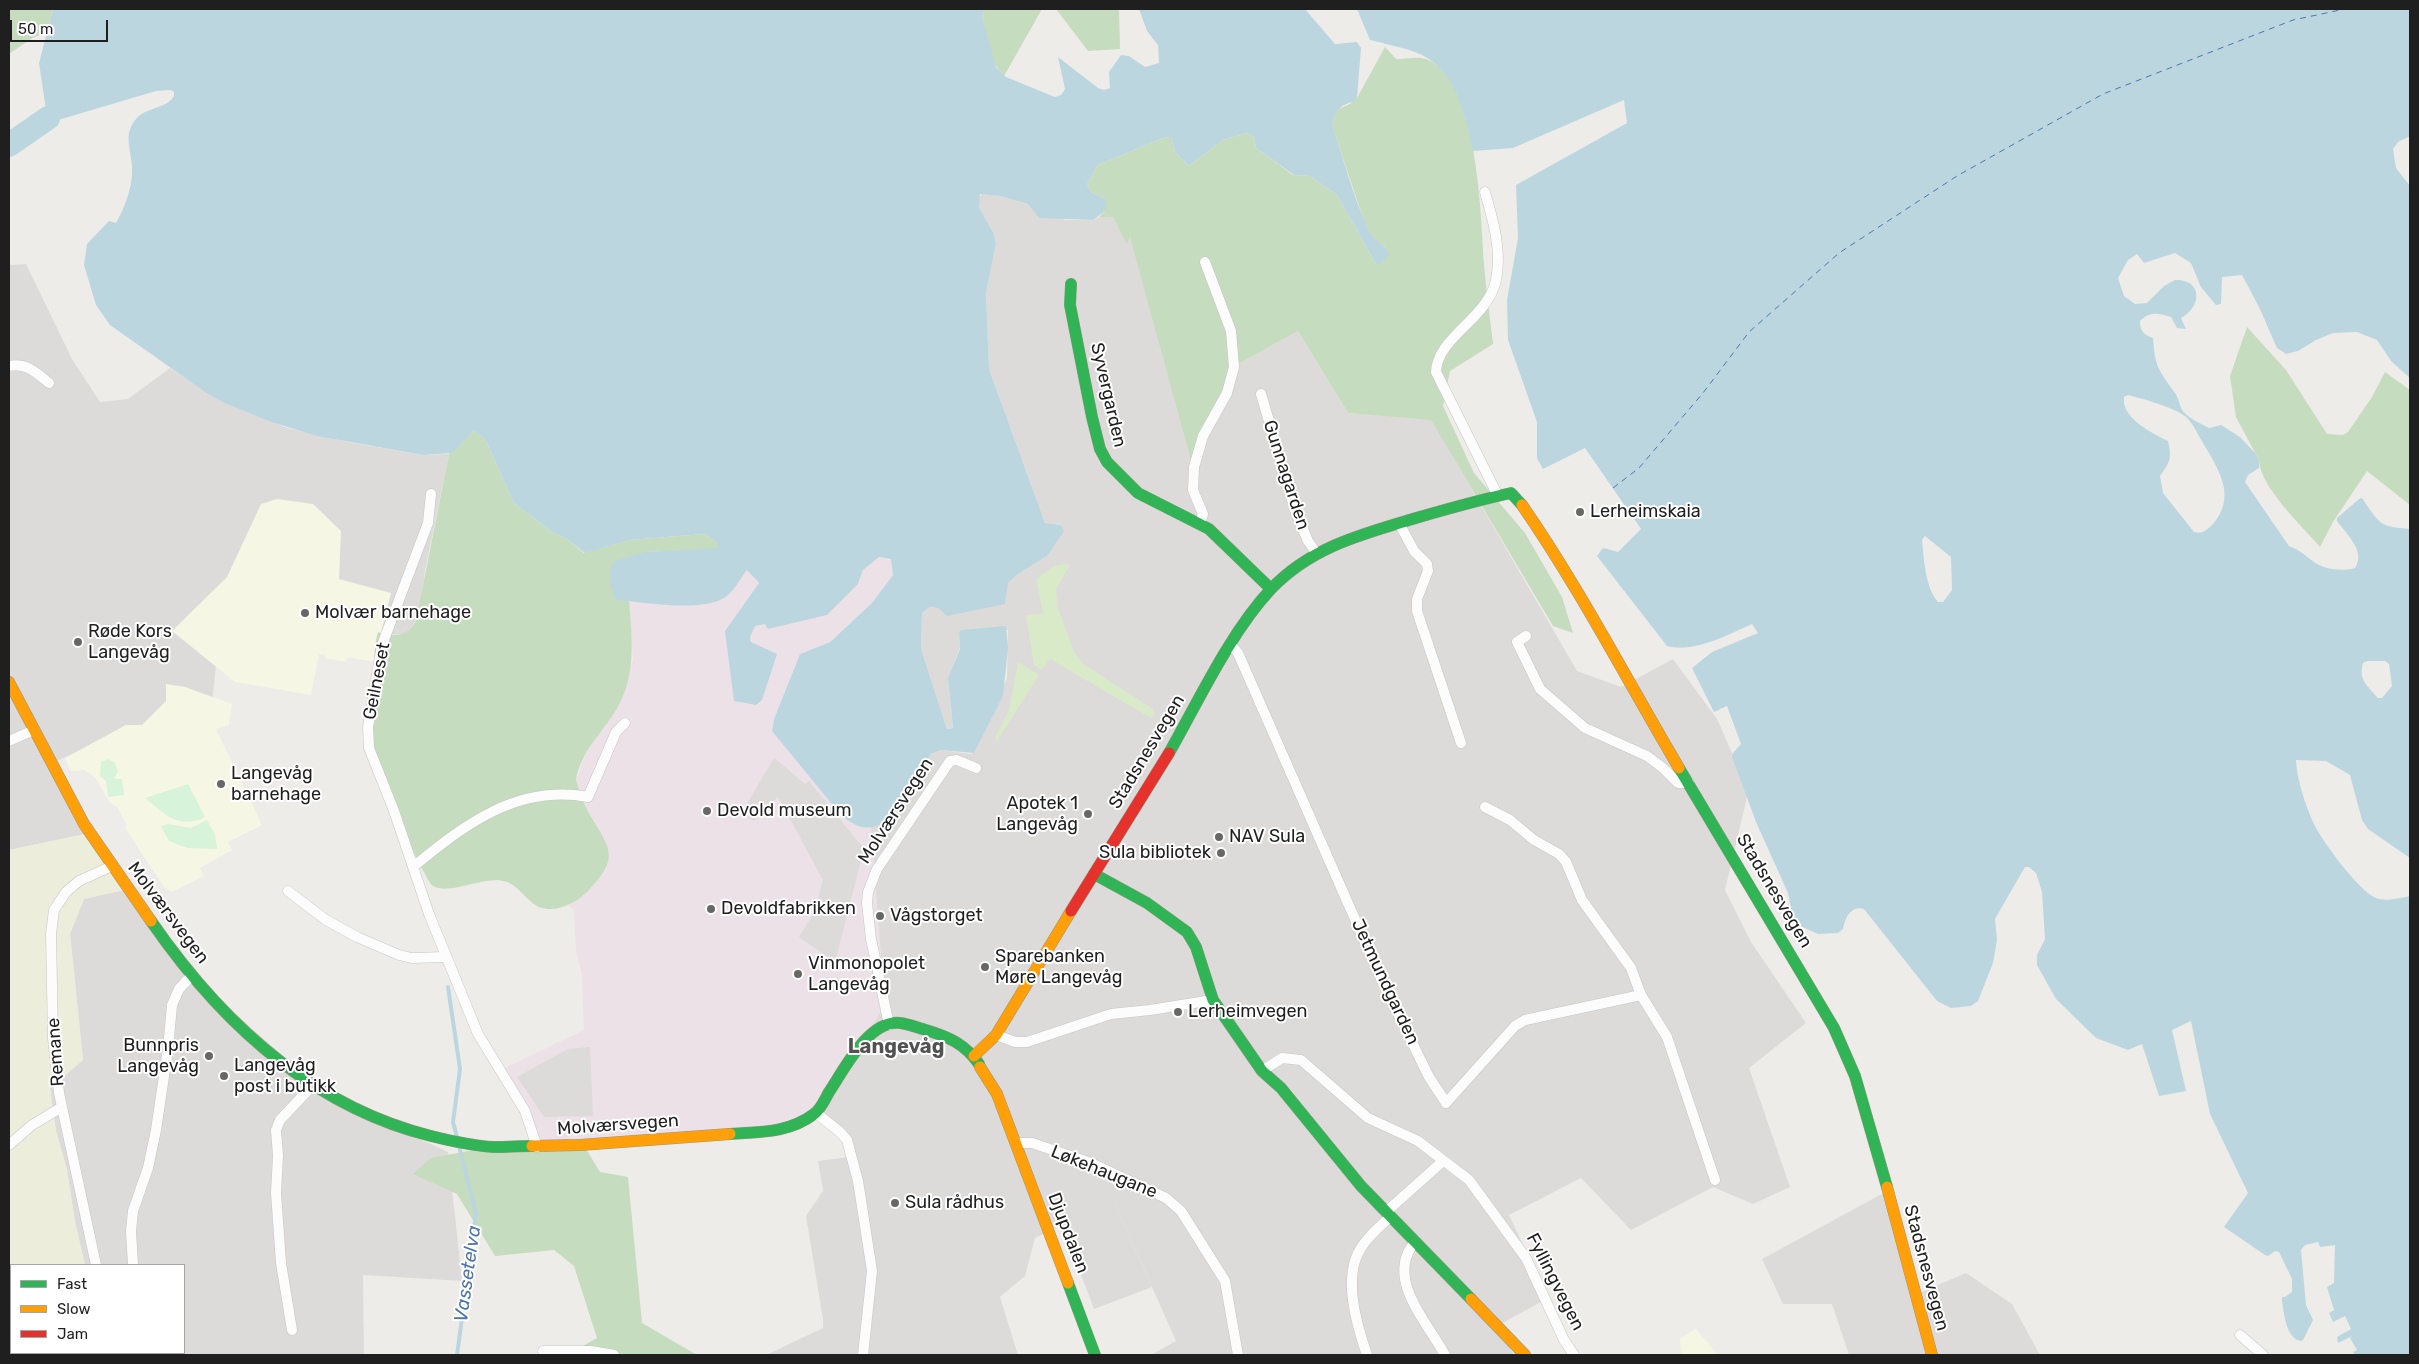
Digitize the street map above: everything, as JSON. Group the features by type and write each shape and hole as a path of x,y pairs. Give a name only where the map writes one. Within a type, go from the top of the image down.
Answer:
{"street":[{"path":"1486,192 1497,245 1496,279 1490,298 1480,313 1440,354 1436,372 1498,496"},
{"path":"1200,524 1203,514 1194,490 1194,467 1203,436 1227,393 1234,367 1231,331 1205,262"},
{"name":"Syvergarden","path":"1072,284 1070,305 1100,449 1120,478 1138,492 1209,529 1271,589"},
{"path":"9,366 16,364 28,367 49,383"},
{"name":"Gunnagarden","path":"1261,394 1296,513 1308,541 1317,554"},
{"name":"Stadsnesvegen","path":"974,1056 996,1035 1146,792 1239,630 1271,589 1289,573 1317,554 1345,539 1511,493 1520,501 1532,517 1593,616 1632,689 1690,783 1817,998 1843,1046 1868,1117 1932,1355"},
{"name":"Geilneset","path":"431,494 428,523 382,645 368,728 370,754 394,811 446,956 486,1050 525,1111 537,1147"},
{"path":"1399,523 1414,551 1427,564 1428,571 1417,599 1417,611 1462,743"},
{"path":"1526,636 1517,642 1540,689 1585,728 1646,756 1663,768 1678,783 1684,785 1690,783"},
{"name":"Jetmundgarden","path":"1232,645 1238,653 1383,983 1429,1076 1446,1103 1515,1026 1525,1020 1641,995"},
{"name":"Molværsvegen","path":"9,682 84,824 112,866 192,975 257,1043 284,1066 313,1086 350,1107 408,1130 448,1140 493,1146 537,1147 777,1131 798,1124 816,1113 861,1043 884,1026 890,1025 871,939 868,892 877,869 950,761 957,760 976,768"},
{"path":"413,867 457,831 499,808 544,797 577,795 588,797 616,732 625,723"},
{"path":"9,740 34,730"},
{"path":"1485,807 1510,820 1534,840 1559,854 1566,862 1582,900 1631,968 1641,995 1667,1037 1715,1180"},
{"name":"Remane","path":"96,1264 62,1107 53,1038 52,920 60,900 79,881 112,866"},
{"path":"1094,874 1116,888 1147,903 1188,932 1196,947 1213,1000 1262,1071 1281,1088 1361,1186 1525,1355"},
{"path":"288,891 326,920 357,937 400,955 412,958 446,956"},
{"path":"133,1264 131,1231 133,1211 148,1168 156,1130 168,1050 172,1005 179,989 192,975"},
{"path":"996,1035 1016,1042 1027,1042 1111,1014 1213,1000"},
{"path":"890,1025 899,1023 940,1034 959,1042 974,1056"},
{"name":"Djupdalen","path":"974,1056 980,1066 984,1084 990,1097 1007,1124 1094,1355"},
{"name":"Fyllingvegen","path":"1262,1071 1282,1058 1297,1059 1314,1070 1368,1118 1418,1142 1469,1180 1526,1258 1564,1340 1574,1355"},
{"path":"292,1330 281,1263 276,1193 278,1144 276,1130 280,1120 313,1086"},
{"path":"9,1145 32,1125 62,1107"},
{"path":"816,1113 847,1140 858,1181 872,1271 862,1355"},
{"name":"Løkehaugane","path":"1015,1144 1032,1143 1091,1163 1166,1198 1181,1211 1225,1280 1238,1355"},
{"path":"1367,1355 1352,1300 1354,1268 1360,1249 1388,1214 1443,1161"},
{"path":"1415,1242 1406,1257 1405,1267 1408,1289 1413,1305 1433,1333 1445,1355"},
{"path":"2240,1335 2263,1355"},
{"path":"543,1351 591,1351 614,1355"}],"shaded area":[{"path":"982,193 1028,204 1065,220 1093,220 1099,217 1113,217 1127,244 1130,236 1235,366 1298,331 1348,413 1431,419 1577,671 1621,687 1673,659 1717,719 1733,755 1747,797 1725,890 1751,942 1806,1023 1749,1068 1790,1187 1753,1204 1713,1187 1631,1230 1581,1178 1509,1215 1548,1298 1497,1326 1514,1355 1151,1355 1176,1341 1113,1199 1035,1238 1025,1276 1000,1297 1018,1355 766,1355 823,1328 806,1216 850,1151 818,1113 884,1005 871,828 887,820 931,754 941,750 972,754 1007,678 1008,630 959,633 960,648 948,678 953,728 947,729 921,649 922,613 930,607 938,608 1008,583 1018,574 1047,556 1061,525 1045,523 989,369 986,293 996,244 994,234 979,207 978,200"},
{"path":"26,264 72,359 100,402 128,399 170,368 222,402 287,428 353,443 423,455 449,454 425,571 420,611 412,630 404,634 387,635 378,632 216,665 211,713 82,750 52,763 90,833 9,850 9,265"},
{"path":"277,499 313,504 341,531 339,579 391,593 374,662 348,657 346,662 325,658 325,655 319,654 311,695 235,682 172,631 227,577 261,504"},
{"path":"879,557 892,559 893,575 872,603 829,642 800,654 774,719 772,730 864,828 871,828 885,1005 818,1113 773,1133 538,1144 501,1070 584,1030 582,976 576,950 574,911 569,905 586,894 602,834 589,813 576,781 583,760 633,660 629,600 694,605 729,595 747,569 759,583 725,631 754,645 750,637 755,626 765,624 858,584 863,570"},
{"path":"1051,660 1161,727 1138,767 1104,747 1080,783 1003,737"},
{"path":"166,684 185,687 232,704 229,725 216,729 262,825 228,842 232,850 200,868 204,876 172,892 164,887 125,828 127,826 117,807 110,803 96,778 85,770 71,771 65,758 126,725 142,725 166,701"},
{"path":"774,758 805,784 809,781 864,849 835,962 799,937 815,911 823,880 778,797 754,821 741,814"},
{"path":"90,833 128,889 84,899 70,934 83,1060 50,1088 56,1131 67,1170 75,1222 85,1264 10,1264 9,1326 9,850"},
{"path":"128,889 194,977 329,1097 448,1152 462,1281 363,1275 364,1355 9,1355 10,1326 10,1354 185,1354 185,1264 85,1264 75,1222 67,1170 56,1131 50,1088 83,1060 70,934 84,899"},
{"path":"590,1047 593,1116 544,1117 517,1077 568,1049"},
{"path":"848,1157 854,1197 825,1202 818,1161"},
{"path":"1891,1189 1915,1295 1966,1273 2012,1304 2040,1355 1849,1355 1832,1304 1783,1304 1762,1259"},
{"path":"1113,1199 1152,1287 1094,1309 1061,1222"},
{"path":"1696,1329 1718,1355 1681,1355 1680,1338"}],"green space":[{"path":"9,9 53,9 47,33 34,37 9,54"},
{"path":"985,9 1042,9 1004,76 993,62 982,16"},
{"path":"1056,9 1119,9 1120,49 1088,51"},
{"path":"1385,47 1396,59 1423,58 1443,71 1457,92 1466,120 1478,183 1493,344 1450,371 1443,406 1474,473 1525,533 1562,597 1573,633 1553,626 1431,420 1348,413 1298,331 1235,366 1192,464 1130,237 1127,245 1113,217 1099,217 1105,211 1104,198 1091,192 1087,184 1098,165 1163,138 1171,137 1175,152 1189,166 1223,140 1247,133 1254,137 1256,148 1293,175 1310,176 1337,195 1376,264 1385,247 1374,240 1365,224 1332,125 1335,113 1357,98"},
{"path":"2247,327 2286,370 2327,434 2343,435 2348,432 2372,397 2385,372 2410,390 2410,505 2367,471 2333,522 2320,547 2283,506 2266,482 2259,460 2236,417 2230,376"},
{"path":"474,431 485,439 514,503 552,532 565,538 584,553 630,540 704,534 718,543 718,549 645,552 616,599 629,600 632,656 627,684 616,710 582,761 576,780 586,807 607,846 608,862 598,880 584,895 570,904 559,908 541,908 531,902 513,885 498,880 449,888 433,886 398,820 370,749 375,719 374,653 378,632 389,635 405,633 416,621 449,454"},
{"path":"1070,565 1056,589 1058,608 1074,651 1083,664 1153,709 1155,714 1151,718 1050,659 1042,670 1034,665 1026,615 1043,614 1036,579 1054,566"},
{"path":"1018,662 1039,675 997,741 995,738 1009,710"},
{"path":"108,759 115,763 118,771 114,779 122,779 124,795 108,797 106,781 100,776 101,762"},
{"path":"188,784 205,817 195,821 179,821 172,818 145,798"},
{"path":"207,820 215,835 217,849 187,848 169,841 161,826 168,824 191,828"},
{"path":"505,1144 583,1144 600,1172 628,1177 642,1323 697,1355 567,1355 597,1338 574,1266 554,1250 495,1256 457,1194 413,1174 431,1158"}],"water":[{"path":"53,9 985,9 982,16 996,67 1006,77 1055,97 1061,95 1065,89 1058,57 1098,88 1104,90 1110,88 1109,72 1121,55 1129,56 1145,67 1159,63 1158,45 1147,31 1139,9 1305,9 1335,44 1357,42 1361,48 1357,98 1354,102 1346,104 1339,109 1334,116 1332,125 1353,191 1368,229 1389,255 1381,264 1376,264 1337,195 1310,176 1294,175 1256,148 1254,137 1247,133 1223,140 1189,166 1175,152 1171,137 1163,138 1098,165 1087,184 1091,192 1104,198 1107,203 1105,211 1093,220 1039,218 1028,204 1000,196 980,194 979,207 994,234 996,244 986,293 989,369 1045,523 1061,525 1064,531 1047,556 1018,574 1008,583 1005,604 947,616 938,608 930,607 922,613 921,649 947,729 953,728 948,678 960,649 959,633 961,630 1006,626 1008,648 1003,696 974,753 941,750 931,754 887,820 875,827 858,826 841,815 772,731 774,719 800,654 830,642 872,603 893,575 891,559 879,557 863,570 858,584 827,615 768,629 765,624 755,626 750,637 751,642 777,654 762,700 756,705 734,701 725,631 759,583 747,570 728,595 718,601 706,604 675,605 616,600 611,586 610,575 614,561 645,552 718,548 718,543 704,534 630,540 585,553 565,538 552,532 514,503 485,439 474,431 452,453 423,455 317,436 271,422 222,402 205,392 110,325 96,305 84,265 87,244 109,221 116,223 128,196 132,175 129,133 133,123 144,113 170,101 174,96 174,92 171,90 156,91 48,123 39,63"},
{"path":"1357,9 2410,9 2410,136 2398,142 2393,149 2396,168 2410,186 2410,378 2391,361 2377,340 2357,332 2333,333 2316,340 2298,351 2286,354 2277,348 2242,275 2222,277 2221,304 2216,305 2201,287 2191,263 2175,253 2144,263 2137,254 2128,260 2118,278 2124,296 2135,304 2147,303 2164,286 2175,280 2184,281 2195,288 2196,300 2193,307 2181,318 2186,329 2177,328 2171,317 2151,314 2140,321 2142,330 2153,338 2155,356 2159,368 2176,395 2185,414 2209,428 2221,425 2240,437 2255,453 2259,460 2259,468 2248,475 2245,482 2289,546 2323,567 2337,570 2355,568 2358,562 2357,549 2337,521 2337,518 2362,498 2381,522 2392,527 2410,529 2410,858 2368,829 2362,820 2350,775 2326,761 2296,760 2302,792 2313,822 2332,852 2351,876 2360,886 2376,898 2389,900 2410,896 2410,1355 2355,1355 2353,1352 2357,1350 2350,1338 2352,1336 2338,1343 2337,1337 2351,1329 2345,1316 2333,1322 2329,1313 2334,1310 2327,1287 2334,1283 2335,1245 2320,1247 2318,1242 2305,1245 2301,1250 2306,1305 2313,1320 2303,1340 2301,1341 2292,1336 2285,1318 2282,1297 2292,1292 2292,1279 2279,1252 2275,1251 2268,1256 2265,1255 2224,1227 2248,1193 2210,1114 2191,1021 2172,1030 2186,1091 2159,1096 2142,1044 2128,1050 2096,1038 2056,999 2037,965 2037,955 2045,939 2042,892 2036,873 2029,867 2025,867 1995,919 1997,940 1993,963 1978,1001 1971,1006 1951,1008 1937,1001 1864,909 1859,908 1849,913 1843,929 1838,933 1818,934 1796,924 1793,920 1788,893 1756,822 1732,757 1741,744 1727,706 1714,712 1692,668 1712,652 1758,633 1752,624 1711,642 1677,648 1667,646 1597,556 1603,548 1618,552 1641,529 1585,448 1543,469 1537,458 1537,422 1508,340 1507,300 1518,238 1516,185 1627,123 1624,100 1513,148 1473,151 1462,107 1449,80 1441,69 1429,59 1415,52 1370,40","holes":["2128,395 2181,413 2189,420 2215,463 2225,495 2219,516 2205,531 2194,532 2163,493 2160,476 2169,460 2168,441 2146,429 2132,418 2124,405 2124,397","1925,536 1951,557 1952,590 1943,602 1938,602 1930,589 1922,540","2367,661 2385,661 2389,664 2392,686 2382,698 2378,698 2364,682 2362,674 2363,663"]}],"waterway":[{"path":"9,145 48,118"},
{"name":"Vassetelva","path":"448,987 460,1069 453,1122 457,1137"},
{"name":"Vassetelva","path":"457,1355 476,1214 459,1146"}],"ferry route":[{"path":"1613,488 1639,468 1703,393 1749,332 1839,253 1957,176 2103,94 2293,20 2345,9"}],"traffic: fast":[{"path":"1071,284 1070,305 1092,417 1100,449 1107,462 1138,493 1209,529 1271,589"},
{"path":"1169,753 1216,668 1242,626 1271,589 1303,562 1320,552 1357,536 1475,502 1511,493 1522,505"},
{"path":"1679,768 1834,1028 1855,1076 1887,1187"},
{"path":"1094,874 1147,903 1187,932 1196,947 1213,1000 1262,1071 1281,1088 1361,1186 1471,1299"},
{"path":"151,921 207,993 238,1025 272,1055 307,1081 346,1104 387,1122 431,1136 486,1146 532,1146"},
{"path":"730,1134 763,1132 784,1128 795,1125 814,1114 821,1107 858,1048 878,1029 888,1024 907,1024 949,1039 962,1046 979,1064"},
{"path":"1068,1283 1095,1355"}],"traffic: slow":[{"path":"1522,505 1564,569 1679,768"},
{"path":"9,682 84,824 151,921"},
{"path":"974,1056 996,1035 1071,911"},
{"path":"980,1067 997,1094 1068,1283"},
{"path":"532,1146 580,1145 730,1134"},
{"path":"1887,1187 1932,1355"},
{"path":"1471,1299 1525,1355"}],"traffic: jam":[{"path":"1071,911 1169,753"}],"place":[{"name":"Lerheimskaia","path":"1580,512"},
{"name":"Molvær barnehage","path":"305,613"},
{"name":"Røde Kors Langevåg","path":"78,642"},
{"name":"Langevåg barnehage","path":"221,784"},
{"name":"Devold museum","path":"707,811"},
{"name":"Apotek 1 Langevåg","path":"1088,814"},
{"name":"NAV Sula","path":"1219,837"},
{"name":"Sula bibliotek","path":"1221,853"},
{"name":"Devoldfabrikken","path":"711,909"},
{"name":"Vågstorget","path":"880,916"},
{"name":"Sparebanken Møre Langevåg","path":"985,967"},
{"name":"Vinmonopolet Langevåg","path":"798,974"},
{"name":"Lerheimvegen","path":"1178,1012"},
{"name":"Bunnpris Langevåg","path":"209,1056"},
{"name":"Langevåg post i butikk","path":"224,1076"},
{"name":"Sula rådhus","path":"895,1203"}],"district":[{"name":"Langevåg","path":"896,1047"}]}
